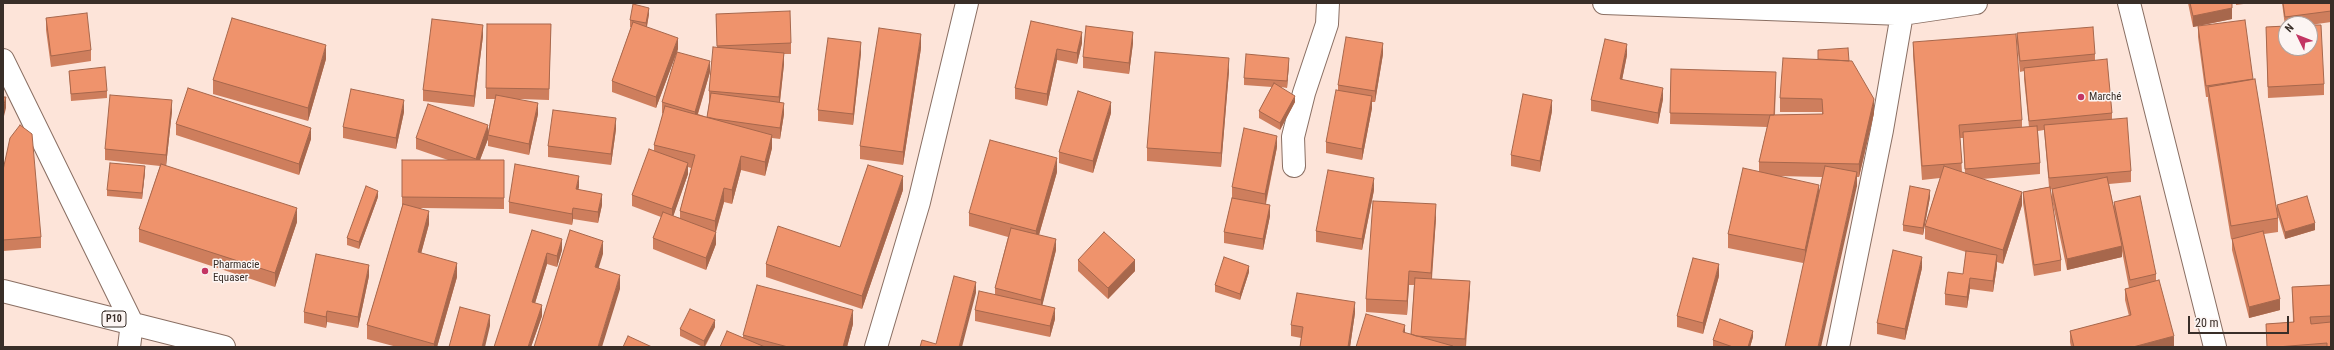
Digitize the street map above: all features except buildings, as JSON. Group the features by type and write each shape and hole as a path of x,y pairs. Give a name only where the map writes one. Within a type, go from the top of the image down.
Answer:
{"street":[{"path":"876,347 919,202 966,3"},
{"path":"1294,166 1293,137 1304,93 1327,24 1328,3"},
{"path":"1604,3 1703,5 1902,14 1976,3"},
{"path":"2129,3 2215,347"},
{"path":"1838,347 1882,130 1902,14"},
{"path":"3,60 132,324 130,347"},
{"name":"P10","path":"3,291 224,347"}],"place":[{"name":"Marché","path":"2081,97"},
{"name":"Pharmacie Equaser","path":"205,271"}]}
